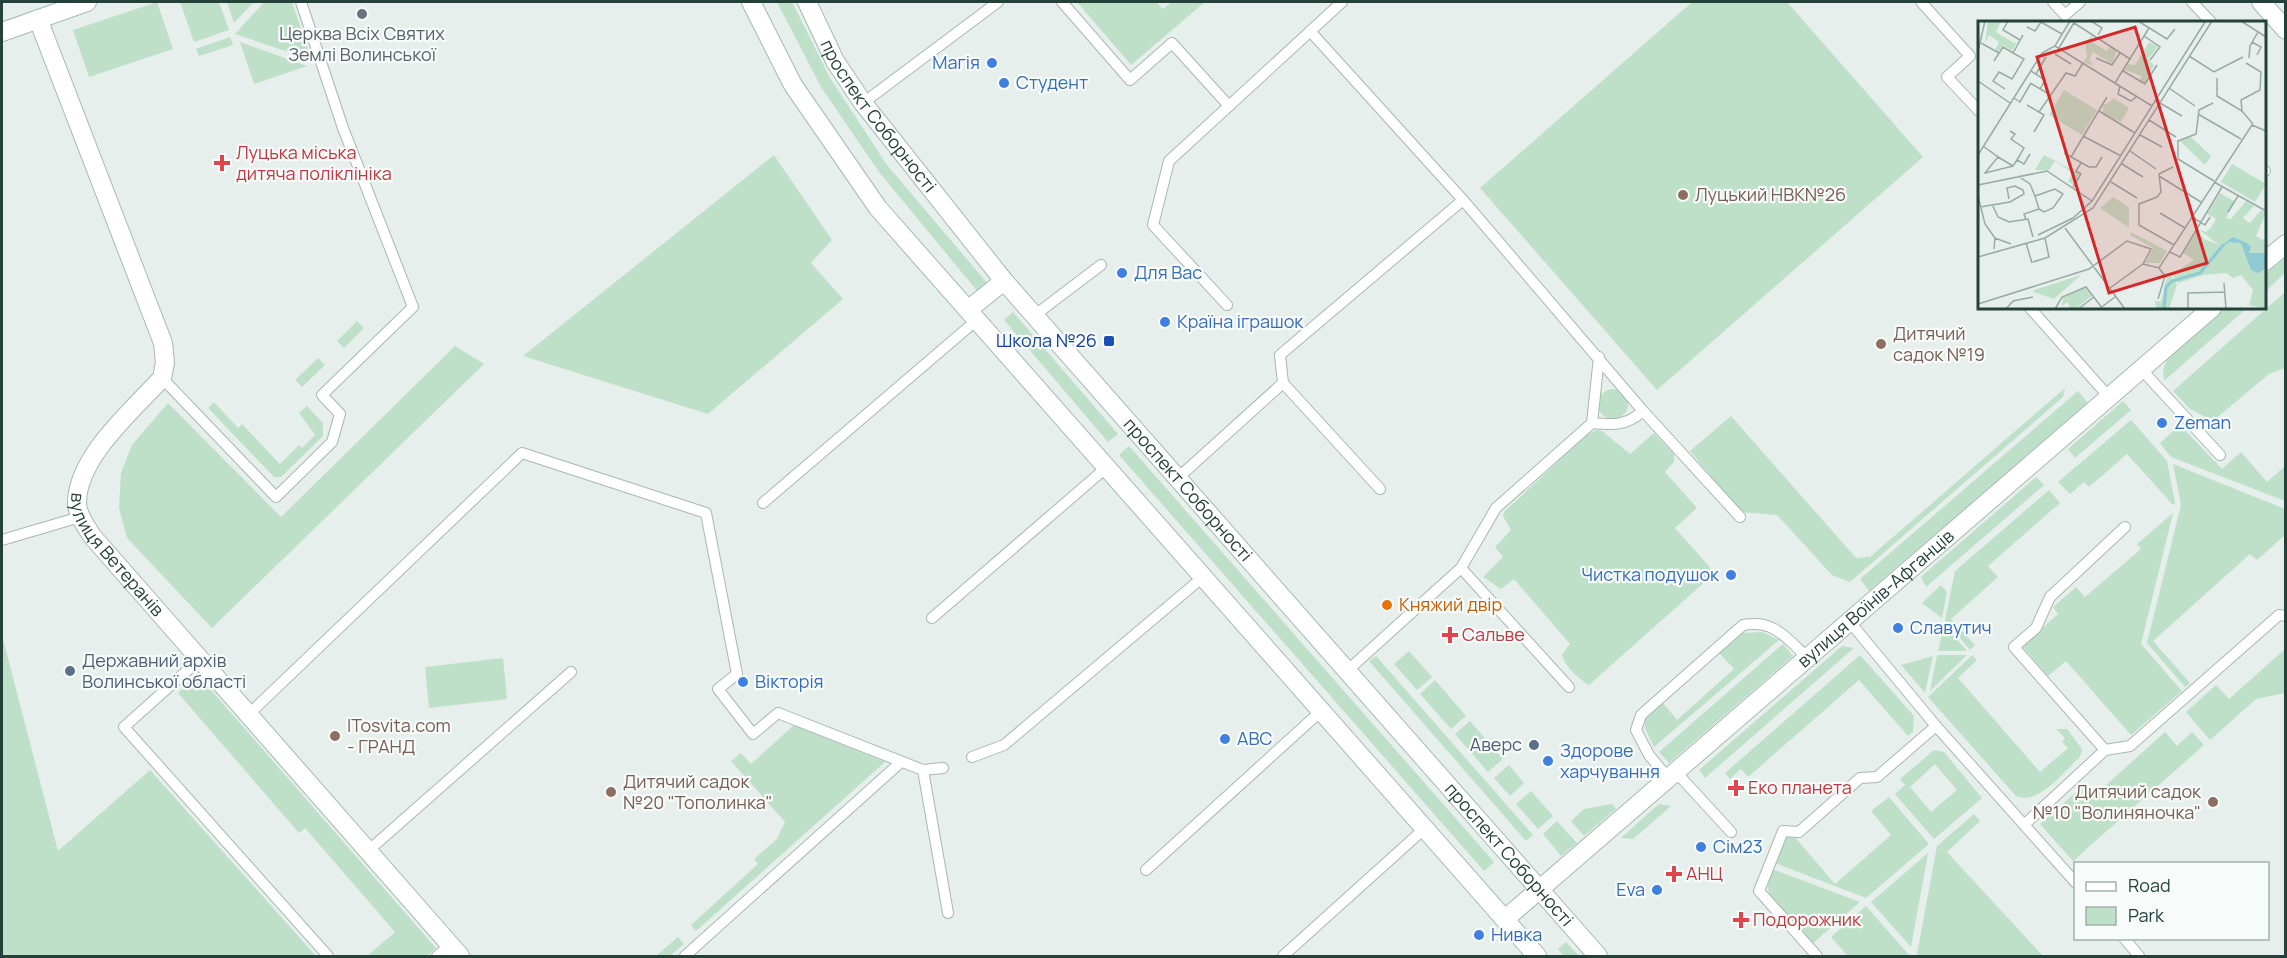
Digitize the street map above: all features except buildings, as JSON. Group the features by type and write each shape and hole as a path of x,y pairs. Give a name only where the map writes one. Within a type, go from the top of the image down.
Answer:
{"main road":[{"path":"2,32 87,2"},
{"path":"751,2 793,85 817,123 878,208 1537,957"},
{"name":"проспект Соборності","path":"807,2 835,61 863,103 1004,281 1179,477 1599,957"},
{"path":"2261,2 2286,30"},
{"path":"38,19 163,343 165,363 162,378"},
{"path":"2266,261 2286,244"},
{"path":"973,314 1004,281"},
{"name":"вулиця Воїнів-Афганців","path":"1505,920 2211,309"},
{"name":"вулиця Ветеранів","path":"162,378 87,463 79,484 77,504 80,517 92,536 368,851 449,953"}],"lane":[{"path":"162,378 276,497 332,442 340,414 322,395 413,307 343,128 301,2"},
{"path":"863,103 998,2"},
{"path":"1062,2 1130,80 1172,43 1229,105"},
{"path":"1227,305 1153,225 1169,160 1342,2"},
{"path":"2053,2 2065,15 2080,2"},
{"path":"2192,2 2210,21"},
{"path":"1928,4 1970,56 1947,77 1978,110"},
{"path":"1310,31 1463,200 1643,411 1740,517"},
{"path":"1380,489 1283,383 1280,355 1463,200"},
{"path":"1035,315 1101,265"},
{"path":"2031,309 2109,397"},
{"path":"763,503 973,314"},
{"path":"1348,670 1461,568 1496,508 1592,423 1599,357"},
{"path":"2141,369 2220,455"},
{"path":"1179,477 1283,383"},
{"path":"1592,423 1622,425 1631,422 1643,411"},
{"path":"249,714 522,453 706,513 737,674 718,689 753,734 778,713 923,770 943,768"},
{"path":"932,618 1107,467"},
{"path":"2,540 80,517"},
{"path":"2105,750 2014,647 2036,628 2050,597 2125,527"},
{"path":"1461,568 1569,687"},
{"path":"972,757 1004,745 1203,577"},
{"path":"2025,824 2105,750 2130,746 2279,615 2286,616"},
{"path":"1849,621 1936,726 2074,881"},
{"path":"1731,832 1649,755 1636,730 1641,715 1743,625 1760,622 1777,630 1807,657"},
{"path":"199,660 124,727 328,957"},
{"path":"368,851 572,672"},
{"path":"1146,870 1321,711"},
{"path":"1817,957 1759,891 1783,831 1799,832 1860,778 1877,777 1936,726"},
{"path":"685,957 901,762"},
{"path":"923,770 948,913"},
{"path":"1283,957 1424,829"},
{"path":"2125,940 2139,957"}],"green space":[{"path":"157,2 173,49 89,77 73,30"},
{"path":"180,2 219,2 229,30 194,42"},
{"path":"227,2 254,2 234,23"},
{"path":"264,2 292,2 312,60 235,34"},
{"path":"777,2 792,2 830,78 887,165 988,284 978,292 879,172 821,87"},
{"path":"1077,2 1156,2 1163,9 1172,2 1205,2 1131,65"},
{"name":"Луцький НВК№26","path":"1692,2 1787,2 1923,157 1657,390 1480,188"},
{"path":"230,37 233,45 199,56 196,49"},
{"path":"240,42 307,66 254,84"},
{"path":"774,155 832,240 811,263 843,299 708,414 523,356"},
{"path":"2285,258 2285,273 2266,291 2266,273"},
{"path":"2285,292 2285,368 2269,374 2213,421 2190,409 2173,391"},
{"path":"2225,309 2246,309 2164,381 2163,371 2167,359"},
{"path":"1013,312 1118,434 1108,442 1004,320"},
{"path":"357,321 364,328 344,348 337,341"},
{"path":"455,346 484,364 212,628 127,538 119,508 121,473 132,445 168,403 281,517"},
{"path":"318,358 325,365 302,387 295,380"},
{"path":"2065,388 2063,397 1850,582 1832,575 1777,515 1740,512 1690,451 1731,416 1856,558 1870,557"},
{"path":"1613,389 1619,390 1627,398 1627,410 1619,418 1613,419 1607,418 1599,410 1598,404 1599,398 1607,390"},
{"path":"2078,391 2088,403 1869,591 1860,579"},
{"path":"2123,401 2131,410 2075,458 2068,449"},
{"path":"214,402 238,428 242,424 280,464 299,445 302,448 315,435 299,413 307,406 323,423 323,436 281,477 274,477 208,408"},
{"path":"2131,420 2167,461 2175,503 2173,505 2127,454 2089,487 2084,482 2070,494 2058,482"},
{"path":"2180,425 2222,469 2241,452 2267,482 2285,466 2285,501 2171,457 2160,443"},
{"path":"1596,430 1602,431 1630,454 1654,433 1674,454 1674,462 1665,472 1697,508 1675,528 1715,573 1589,685 1572,671 1563,658 1562,654 1570,644 1514,579 1501,589 1483,577 1503,557 1495,547 1511,530 1503,516 1504,512 1584,437"},
{"path":"1129,446 1494,862 1484,871 1119,455"},
{"path":"2173,464 2285,509 2285,535 2257,560 2250,554 2153,641 2190,683 2185,687 2147,643 2181,505"},
{"path":"2036,477 2044,485 1926,587 1921,577"},
{"path":"2049,490 2060,503 1988,566 1998,577 1951,619 1975,645 1970,650 1945,620 1955,571"},
{"path":"2173,513 2141,644 2182,691 2131,735 2066,661 2048,676 2022,646 2058,614 2053,607 2076,587 2085,597 2141,549 2137,544"},
{"path":"1941,585 1947,592 1942,618 1922,603"},
{"path":"1944,625 1967,651 1938,651"},
{"path":"1762,632 1779,640 1654,747 1645,728 1645,718 1663,703 1677,720 1734,669 1719,653 1741,633"},
{"path":"2,635 58,851 150,770 316,956 2,956"},
{"path":"1783,644 1793,656 1669,763 1659,752"},
{"path":"1842,646 1854,648 1705,778 1699,770"},
{"path":"2285,649 2285,693 2256,699 2210,740 2186,712 2216,685 2229,699"},
{"path":"1409,651 1432,677 1417,690 1394,664"},
{"path":"1860,655 1914,716 1913,732 1908,736 1859,680 1748,777 1741,769 1730,779 1725,773"},
{"path":"1937,655 1967,655 1930,691"},
{"path":"1972,655 1977,660 1958,678 2040,772 2068,748 2062,742 2065,738 2056,729 2067,729 2082,749 2080,757 2042,792 2025,798 2016,796 1928,697"},
{"path":"1376,656 1533,835 1526,841 1369,661"},
{"path":"1933,656 1925,693 1901,665"},
{"path":"503,658 507,699 429,708 425,667"},
{"path":"198,675 436,948 427,956 367,956 395,932 305,828 299,833 178,693"},
{"path":"1435,680 1466,716 1451,729 1420,694"},
{"path":"1470,721 1503,759 1488,772 1455,734"},
{"path":"794,725 885,762 696,931 691,925 758,864 754,859 777,839 785,822 731,761 741,753 751,764"},
{"path":"2165,732 2177,746 2192,732 2204,745 2073,861 2040,824 2084,785 2094,796"},
{"path":"1934,750 1944,752 1982,798 1934,839 1895,794 1905,785 1900,779","holes":["1935,764 1957,790 1931,812 1910,787"]},
{"path":"1509,765 1524,783 1510,796 1494,778"},
{"path":"1531,791 1553,816 1538,829 1516,804"},
{"path":"1889,797 1929,844 1866,898 1775,863 1786,837 1794,836 1835,884 1891,835 1871,811"},
{"path":"1612,804 1616,809 1584,836 1571,821 1584,809"},
{"path":"1659,804 1671,806 1633,839 1621,838"},
{"path":"1974,814 1980,821 1947,852 2043,956 1920,956 1917,954 1937,846"},
{"path":"1557,821 1577,843 1561,856 1543,834"},
{"path":"1928,853 1911,947 1871,902"},
{"path":"1772,869 1860,902 1812,944 1769,894 1767,882"},
{"path":"1866,906 1909,956 1848,956 1831,937"},
{"path":"678,937 684,944 670,956 656,956"},
{"path":"1566,942 1579,956 1564,956 1558,949"}],"place":[{"name":"Церква Всіх Святих Землі Волинської","path":"362,14"},
{"name":"Магія","path":"992,63"},
{"name":"Студент","path":"1004,83"},
{"name":"Луцька міська дитяча поліклініка","path":"222,163"},
{"name":"Луцький НВК№26","path":"1683,195"},
{"name":"Для Вас","path":"1122,273"},
{"name":"Країна іграшок","path":"1165,322"},
{"name":"Школа №26","path":"1109,341"},
{"name":"Дитячий садок №19","path":"1881,344"},
{"name":"Zeman","path":"2162,423"},
{"name":"Чистка подушок","path":"1731,575"},
{"name":"Княжий двір","path":"1387,605"},
{"name":"Славутич","path":"1898,628"},
{"name":"Сальве","path":"1450,635"},
{"name":"Державний архів Волинської області","path":"70,671"},
{"name":"Вікторія","path":"743,682"},
{"name":"ITosvita.com - ГРАНД","path":"335,736"},
{"name":"АВС","path":"1225,739"},
{"name":"Аверс","path":"1534,745"},
{"name":"Здорове харчування","path":"1548,761"},
{"name":"Еко планета","path":"1736,788"},
{"name":"Дитячий садок №20 \"Тополинка\"","path":"611,792"},
{"name":"Дитячий садок №10 \"Волиняночка\"","path":"2213,802"},
{"name":"Сім23","path":"1701,847"},
{"name":"АНЦ","path":"1674,874"},
{"name":"Eva","path":"1657,890"},
{"name":"Подорожник","path":"1741,920"},
{"name":"Нивка","path":"1479,935"}]}
